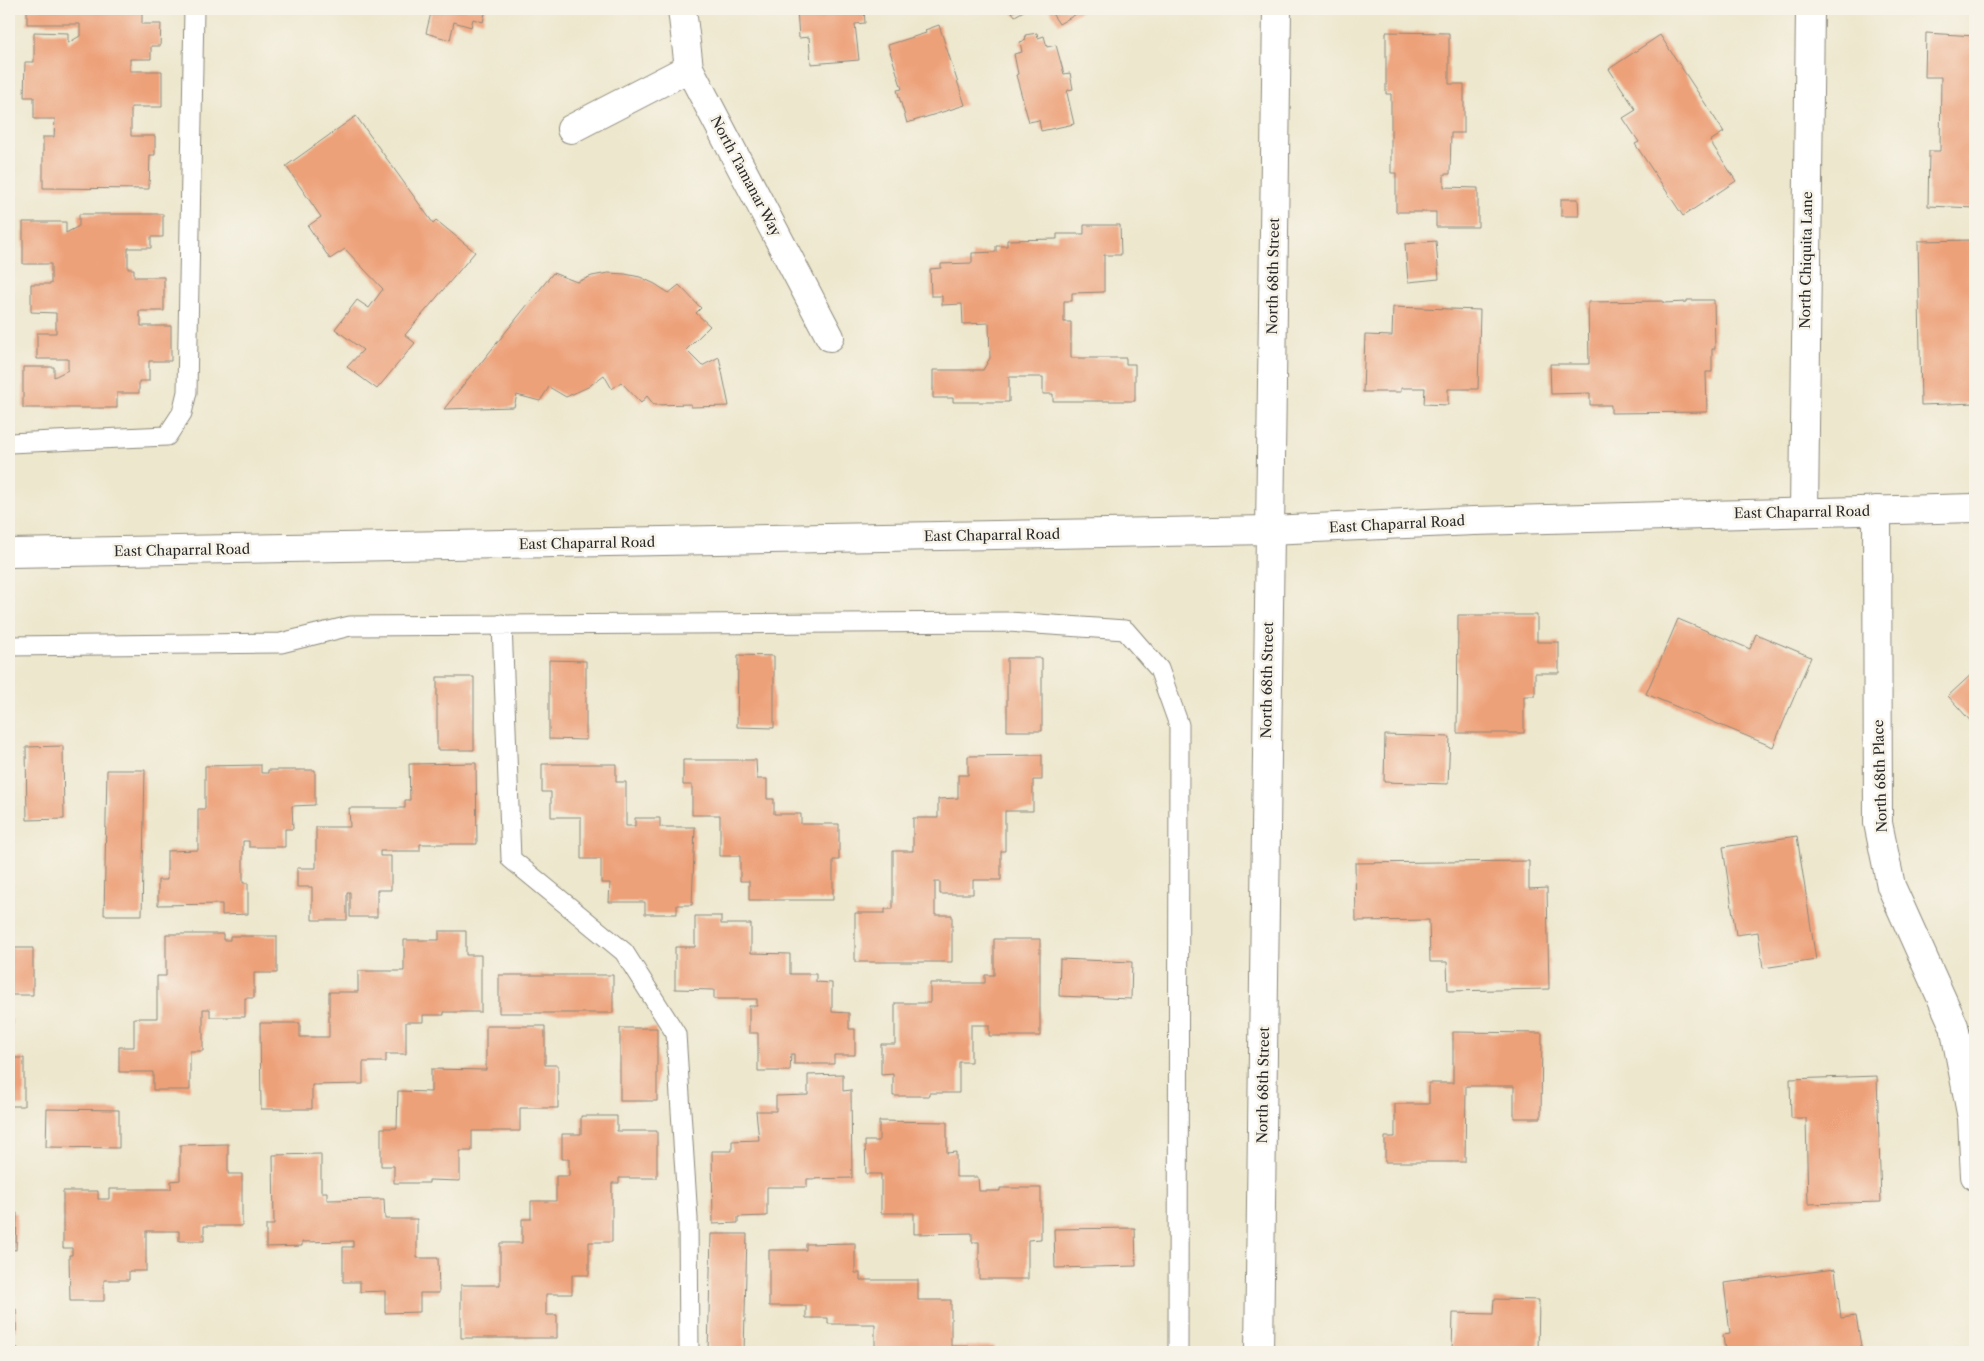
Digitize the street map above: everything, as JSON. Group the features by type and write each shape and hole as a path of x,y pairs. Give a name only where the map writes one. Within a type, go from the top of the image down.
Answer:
{"street":[{"name":"North Tamanar Way","path":"682,9 689,68 830,337"},
{"name":"North 68th Street","path":"1259,1352 1277,9"},
{"name":"North Chiquita Lane","path":"1804,512 1810,9"},
{"path":"571,129 689,68"},
{"name":"East Chaparral Road","path":"9,553 1269,530 1474,521 1975,508"},
{"name":"North 68th Place","path":"1876,510 1878,823 1891,886 1954,1026 1972,1118 1975,1176"}],"lane":[{"path":"9,444 167,436 182,413 187,392 194,9"},
{"path":"9,646 281,643 350,626 1008,622 1125,630 1159,669 1179,725 1178,1352"},
{"path":"502,624 511,859 624,952 676,1034 688,1219 689,1352"}],"building":[{"path":"27,9 142,9 142,24 161,24 160,46 151,46 151,59 130,59 130,71 162,71 162,107 131,107 131,136 155,136 155,155 150,155 149,189 43,188 43,137 54,137 55,119 34,119 34,97 24,97 25,62 34,62 34,32 68,33 68,43 80,36 80,24 27,24"},
{"path":"432,9 486,9 483,22 473,19 471,27 454,22 450,40 426,33"},
{"path":"797,9 864,9 865,23 855,24 859,60 811,64 809,37 799,38"},
{"path":"1010,9 1027,9 1015,16"},
{"path":"1049,9 1085,9 1059,24"},
{"path":"939,25 965,105 907,123 897,90 902,89 888,45 926,33 925,30"},
{"path":"1386,32 1449,33 1449,84 1464,84 1464,133 1451,133 1450,174 1444,174 1444,187 1478,188 1478,227 1436,227 1436,212 1396,212 1396,173 1391,173 1391,94 1386,94"},
{"path":"1037,33 1038,38 1044,36 1047,47 1056,45 1064,74 1070,73 1073,89 1068,90 1067,93 1074,124 1041,131 1039,120 1029,122 1016,75 1018,74 1014,54 1022,52 1020,42 1026,40 1025,35"},
{"path":"1926,33 1975,36 1975,208 1928,206 1929,151 1940,151 1941,77 1925,77"},
{"path":"1660,35 1724,132 1710,141 1736,181 1683,216 1635,144 1639,142 1623,118 1636,110 1609,69"},
{"path":"356,116 433,223 436,220 475,252 405,335 415,343 377,389 347,367 363,350 335,329 357,300 369,308 383,289 345,249 330,259 308,226 321,217 286,166"},
{"path":"1561,199 1578,199 1579,216 1561,216"},
{"path":"79,214 163,214 163,237 151,237 151,248 128,248 128,269 134,269 134,277 164,277 164,311 139,311 139,316 141,317 141,326 171,326 171,361 149,361 149,381 139,381 139,393 117,393 117,408 23,408 23,367 54,367 54,377 68,370 68,359 37,359 37,333 56,333 56,313 31,312 31,284 51,284 51,264 23,264 23,222 66,222 66,233 79,226"},
{"path":"1084,225 1120,225 1121,255 1104,255 1104,292 1072,293 1072,301 1064,301 1064,322 1071,322 1071,358 1126,358 1126,364 1135,364 1135,401 1053,401 1053,394 1043,394 1043,377 1009,377 1009,402 953,402 953,398 933,398 933,370 983,370 990,358 989,323 963,324 962,304 942,305 942,296 931,296 930,269 941,268 941,264 972,263 972,253 996,252 996,246 1007,246 1007,240 1057,239 1057,234 1084,234"},
{"path":"1975,240 1975,403 1921,405 1918,241"},
{"path":"1436,241 1439,279 1408,282 1405,244"},
{"path":"553,273 577,282 592,276 608,273 625,274 640,277 669,293 679,285 701,308 696,313 710,326 686,350 702,366 719,357 729,406 691,407 691,404 654,405 647,396 641,403 621,382 612,389 604,375 588,387 566,397 549,387 540,401 517,395 514,407 444,409"},
{"path":"1687,300 1714,300 1715,349 1712,349 1712,372 1706,372 1707,412 1611,413 1611,405 1590,405 1590,393 1551,394 1550,364 1589,364 1588,302 1663,301 1663,303 1687,302"},
{"path":"1393,307 1480,310 1478,389 1448,389 1448,405 1424,404 1425,388 1401,388 1401,392 1363,392 1365,335 1392,336"},
{"path":"1458,615 1537,615 1537,642 1559,642 1559,673 1535,673 1535,696 1524,696 1524,733 1457,733"},
{"path":"1678,619 1750,649 1756,634 1811,657 1773,747 1646,694"},
{"path":"738,655 774,656 774,728 737,727"},
{"path":"1007,658 1042,658 1042,731 1007,731"},
{"path":"549,660 586,661 586,740 549,739"},
{"path":"1975,671 1975,726 1948,696"},
{"path":"437,677 474,677 474,750 437,750"},
{"path":"1385,735 1450,737 1448,784 1384,782"},
{"path":"63,746 64,819 27,820 26,747"},
{"path":"1042,755 1042,780 1033,780 1033,811 1005,811 1005,851 1001,851 1001,880 973,880 973,894 940,894 940,882 935,882 935,915 952,915 952,962 855,962 855,913 885,913 885,909 893,909 893,851 913,851 913,818 938,818 938,799 958,798 958,775 968,775 968,756"},
{"path":"683,760 756,760 757,779 767,779 767,799 774,799 774,814 801,814 801,824 839,824 839,860 833,860 833,900 749,900 749,881 740,881 740,856 720,856 720,815 692,815 692,785 683,785"},
{"path":"476,763 477,844 420,844 420,851 380,851 380,856 391,856 391,890 377,890 377,917 350,917 350,892 347,892 347,920 312,920 312,887 297,887 297,868 316,868 316,827 350,827 349,808 405,808 405,800 410,800 409,764"},
{"path":"542,764 616,764 616,782 626,782 626,826 635,826 635,818 660,818 660,827 695,827 692,905 677,905 677,914 645,914 645,902 609,902 610,883 601,883 601,859 581,859 581,817 551,817 551,792 542,792"},
{"path":"261,765 261,773 268,773 268,770 315,770 315,805 292,806 293,829 285,829 285,847 249,847 249,841 243,841 243,883 248,883 248,914 222,915 222,904 158,905 158,880 167,880 167,851 198,850 198,809 205,809 205,766"},
{"path":"107,770 145,770 142,915 104,915"},
{"path":"1797,836 1816,960 1763,968 1758,932 1736,935 1723,847"},
{"path":"1529,861 1529,889 1547,888 1549,989 1448,991 1447,962 1430,962 1429,920 1356,921 1355,863"},
{"path":"695,916 721,916 721,924 751,924 751,953 790,954 790,974 816,974 816,982 832,983 832,1012 849,1013 849,1029 855,1029 855,1055 834,1055 834,1064 794,1064 794,1054 791,1054 790,1071 758,1071 758,1033 749,1033 749,1006 757,1006 757,999 714,999 714,990 675,989 675,947 695,947"},
{"path":"439,931 466,931 466,955 481,955 481,1012 444,1012 444,1015 423,1015 423,1022 406,1022 406,1054 386,1054 386,1062 363,1062 363,1084 312,1085 312,1109 261,1109 260,1023 300,1023 300,1037 329,1037 329,992 358,992 358,971 404,971 404,940 439,940"},
{"path":"166,934 223,934 223,940 230,940 230,936 277,936 277,973 254,973 254,998 245,998 245,1017 210,1017 210,1009 203,1009 203,1051 190,1051 190,1090 153,1090 153,1072 119,1072 119,1047 134,1047 134,1018 157,1018 157,976 166,976"},
{"path":"994,939 1040,939 1040,1036 989,1036 989,1025 971,1025 971,1062 959,1062 959,1093 929,1093 929,1096 893,1096 893,1074 881,1075 881,1044 895,1044 895,1003 930,1003 930,983 985,983 985,975 994,975"},
{"path":"9,948 33,948 33,995 9,995"},
{"path":"1060,959 1132,962 1131,999 1059,996"},
{"path":"499,975 613,975 613,1013 499,1013"},
{"path":"9,1019 12,1019 12,1058 24,1058 24,1106 9,1106"},
{"path":"486,1026 545,1026 545,1065 558,1065 558,1108 520,1108 520,1131 472,1131 472,1151 460,1151 460,1181 429,1180 429,1183 394,1183 394,1166 381,1166 381,1128 397,1128 398,1091 431,1092 431,1069 486,1070"},
{"path":"620,1028 657,1028 657,1101 620,1101"},
{"path":"1453,1032 1542,1033 1541,1118 1514,1118 1514,1086 1466,1086 1465,1162 1385,1162 1385,1137 1395,1137 1395,1104 1429,1104 1429,1083 1453,1083"},
{"path":"843,1074 843,1091 851,1090 852,1178 807,1179 807,1187 767,1187 767,1216 738,1217 738,1223 713,1224 712,1151 732,1151 732,1141 759,1140 756,1111 776,1111 776,1096 808,1095 808,1075"},
{"path":"1877,1076 1881,1202 1808,1204 1806,1118 1791,1118 1790,1079"},
{"path":"47,1109 119,1110 119,1148 46,1147"},
{"path":"581,1116 617,1116 617,1131 657,1131 657,1178 619,1178 619,1183 612,1183 612,1242 589,1242 589,1275 572,1275 572,1294 546,1294 546,1315 557,1315 557,1338 461,1338 461,1285 500,1285 500,1243 522,1243 522,1219 531,1219 531,1201 556,1201 556,1176 569,1176 569,1159 562,1159 562,1134 581,1134"},
{"path":"879,1121 947,1122 947,1153 956,1152 956,1177 978,1177 979,1191 1000,1191 1000,1188 1041,1188 1041,1239 1028,1240 1028,1279 979,1279 979,1242 972,1242 972,1233 914,1234 914,1213 881,1213 881,1174 866,1174 865,1141 879,1141"},
{"path":"228,1144 228,1174 242,1174 242,1226 204,1226 204,1241 179,1241 179,1231 146,1231 146,1271 129,1271 129,1280 104,1280 104,1301 70,1301 69,1255 72,1255 72,1248 63,1248 63,1191 98,1191 98,1199 109,1199 109,1189 171,1189 171,1181 180,1180 180,1145"},
{"path":"321,1154 321,1192 327,1192 327,1200 384,1199 385,1219 417,1219 417,1258 438,1258 439,1293 420,1293 420,1312 385,1313 385,1291 360,1292 360,1282 343,1282 343,1247 353,1247 353,1241 302,1242 302,1246 266,1247 266,1225 274,1225 273,1155"},
{"path":"9,1213 17,1213 16,1250 9,1249"},
{"path":"1135,1228 1136,1266 1055,1268 1054,1229"},
{"path":"711,1234 747,1234 744,1352 708,1352"},
{"path":"855,1243 855,1273 860,1273 860,1280 918,1280 918,1300 951,1300 951,1346 994,1346 994,1352 875,1352 875,1324 828,1324 828,1318 806,1318 806,1306 769,1306 769,1250 806,1250 806,1244"},
{"path":"1835,1269 1841,1318 1856,1316 1862,1352 1725,1352 1723,1335 1730,1334 1724,1283"},
{"path":"1494,1299 1539,1300 1538,1352 1452,1352 1453,1313 1493,1314"},
{"path":"9,1309 16,1309 16,1331 9,1331"},
{"path":"9,1348 18,1348 18,1352 9,1352"}]}
